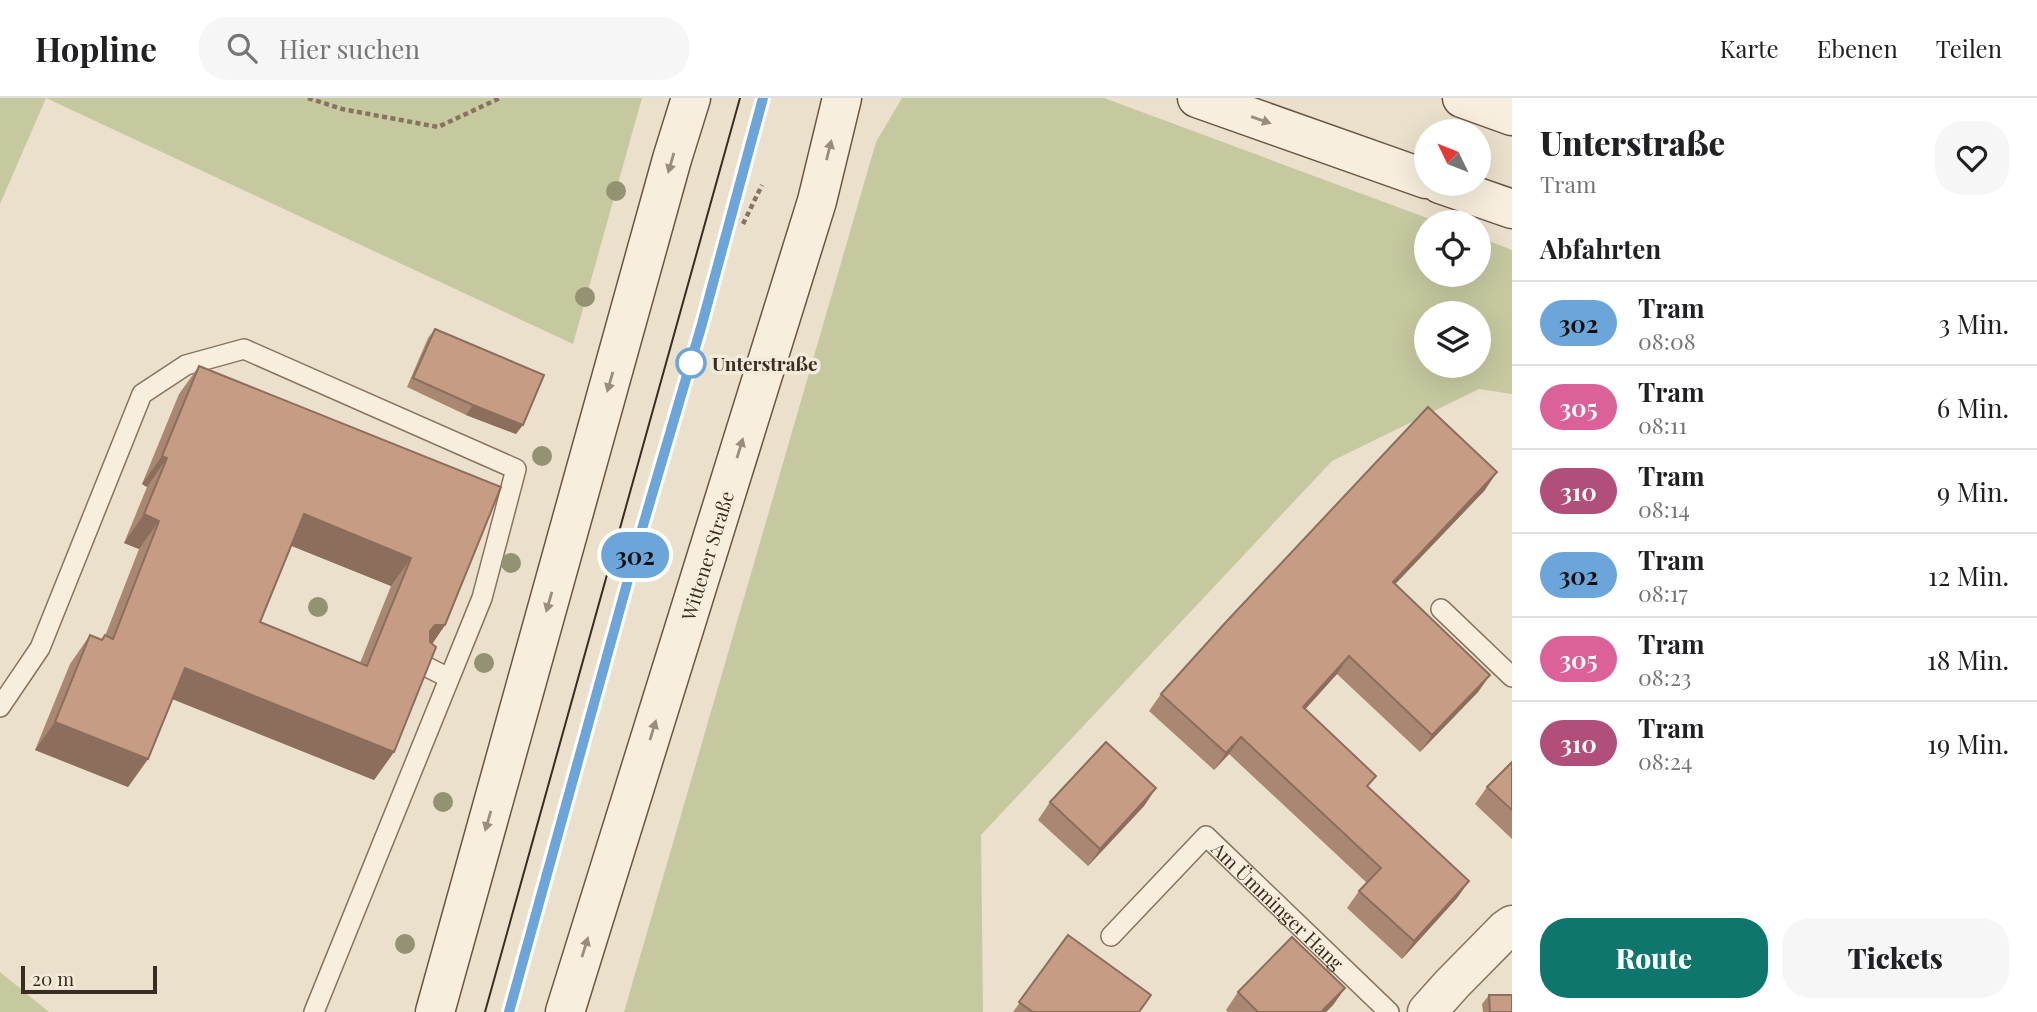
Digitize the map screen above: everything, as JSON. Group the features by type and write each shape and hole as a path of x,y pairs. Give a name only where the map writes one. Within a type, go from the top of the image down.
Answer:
{"main road":[{"path":"435,1012 671,159 691,98"},
{"name":"Wittener Straße","path":"565,1012 817,201 842,98"},
{"path":"1197,98 1414,175"},
{"path":"1462,98 1512,116"},
{"path":"1475,196 1512,209"},
{"path":"1427,1012 1512,925"}],"lane":[{"path":"0,707 40,648 142,394 186,365 244,349 516,469 482,598 314,1012"},
{"path":"1441,609 1512,677"},
{"path":"421,664 449,678"},
{"name":"Am Ümminger Hang","path":"1111,936 1206,836 1389,1012"}],"path":[{"path":"308,98 342,109 438,127 500,98"},
{"path":"743,224 762,186"}],"green space":[{"path":"0,98 46,98 0,204"},
{"path":"46,98 642,98 573,344"},
{"path":"902,98 1104,98 1414,213 1414,287 1491,287 1491,242 1512,250 1512,394 1479,389 1332,461 981,835 983,1012 624,1012 876,142"},
{"path":"0,972 49,1012 0,1012"}],"building":[{"path":"435,329 544,375 523,425 413,378"},
{"path":"199,366 501,487 445,625 435,625 430,631 430,642 436,647 394,752 185,668 148,759 55,722 90,635 102,640 105,635 113,639 159,521 144,514 167,458 162,456","holes":["304,514 411,558 367,666 260,622"]},
{"path":"1428,407 1497,472 1393,582 1490,675 1432,735 1349,656 1303,707 1376,776 1367,786 1469,881 1414,941 1359,891 1381,868 1241,737 1226,753 1161,694"},
{"path":"1106,742 1156,788 1100,849 1050,802"},
{"path":"1512,762 1512,810 1487,787"},
{"path":"1068,935 1151,995 1139,1012 1033,1012 1019,1002"},
{"path":"1292,937 1345,988 1321,1012 1258,1012 1238,992"},
{"path":"1489,995 1512,995 1512,1012 1490,1012"}],"tram line":[{"path":"485,1012 740,98"},
{"path":"509,1012 763,98"},
{"name":"302","path":"509,1012 763,98"}],"place":[{"name":"Unterstraße","path":"691,363"}]}
